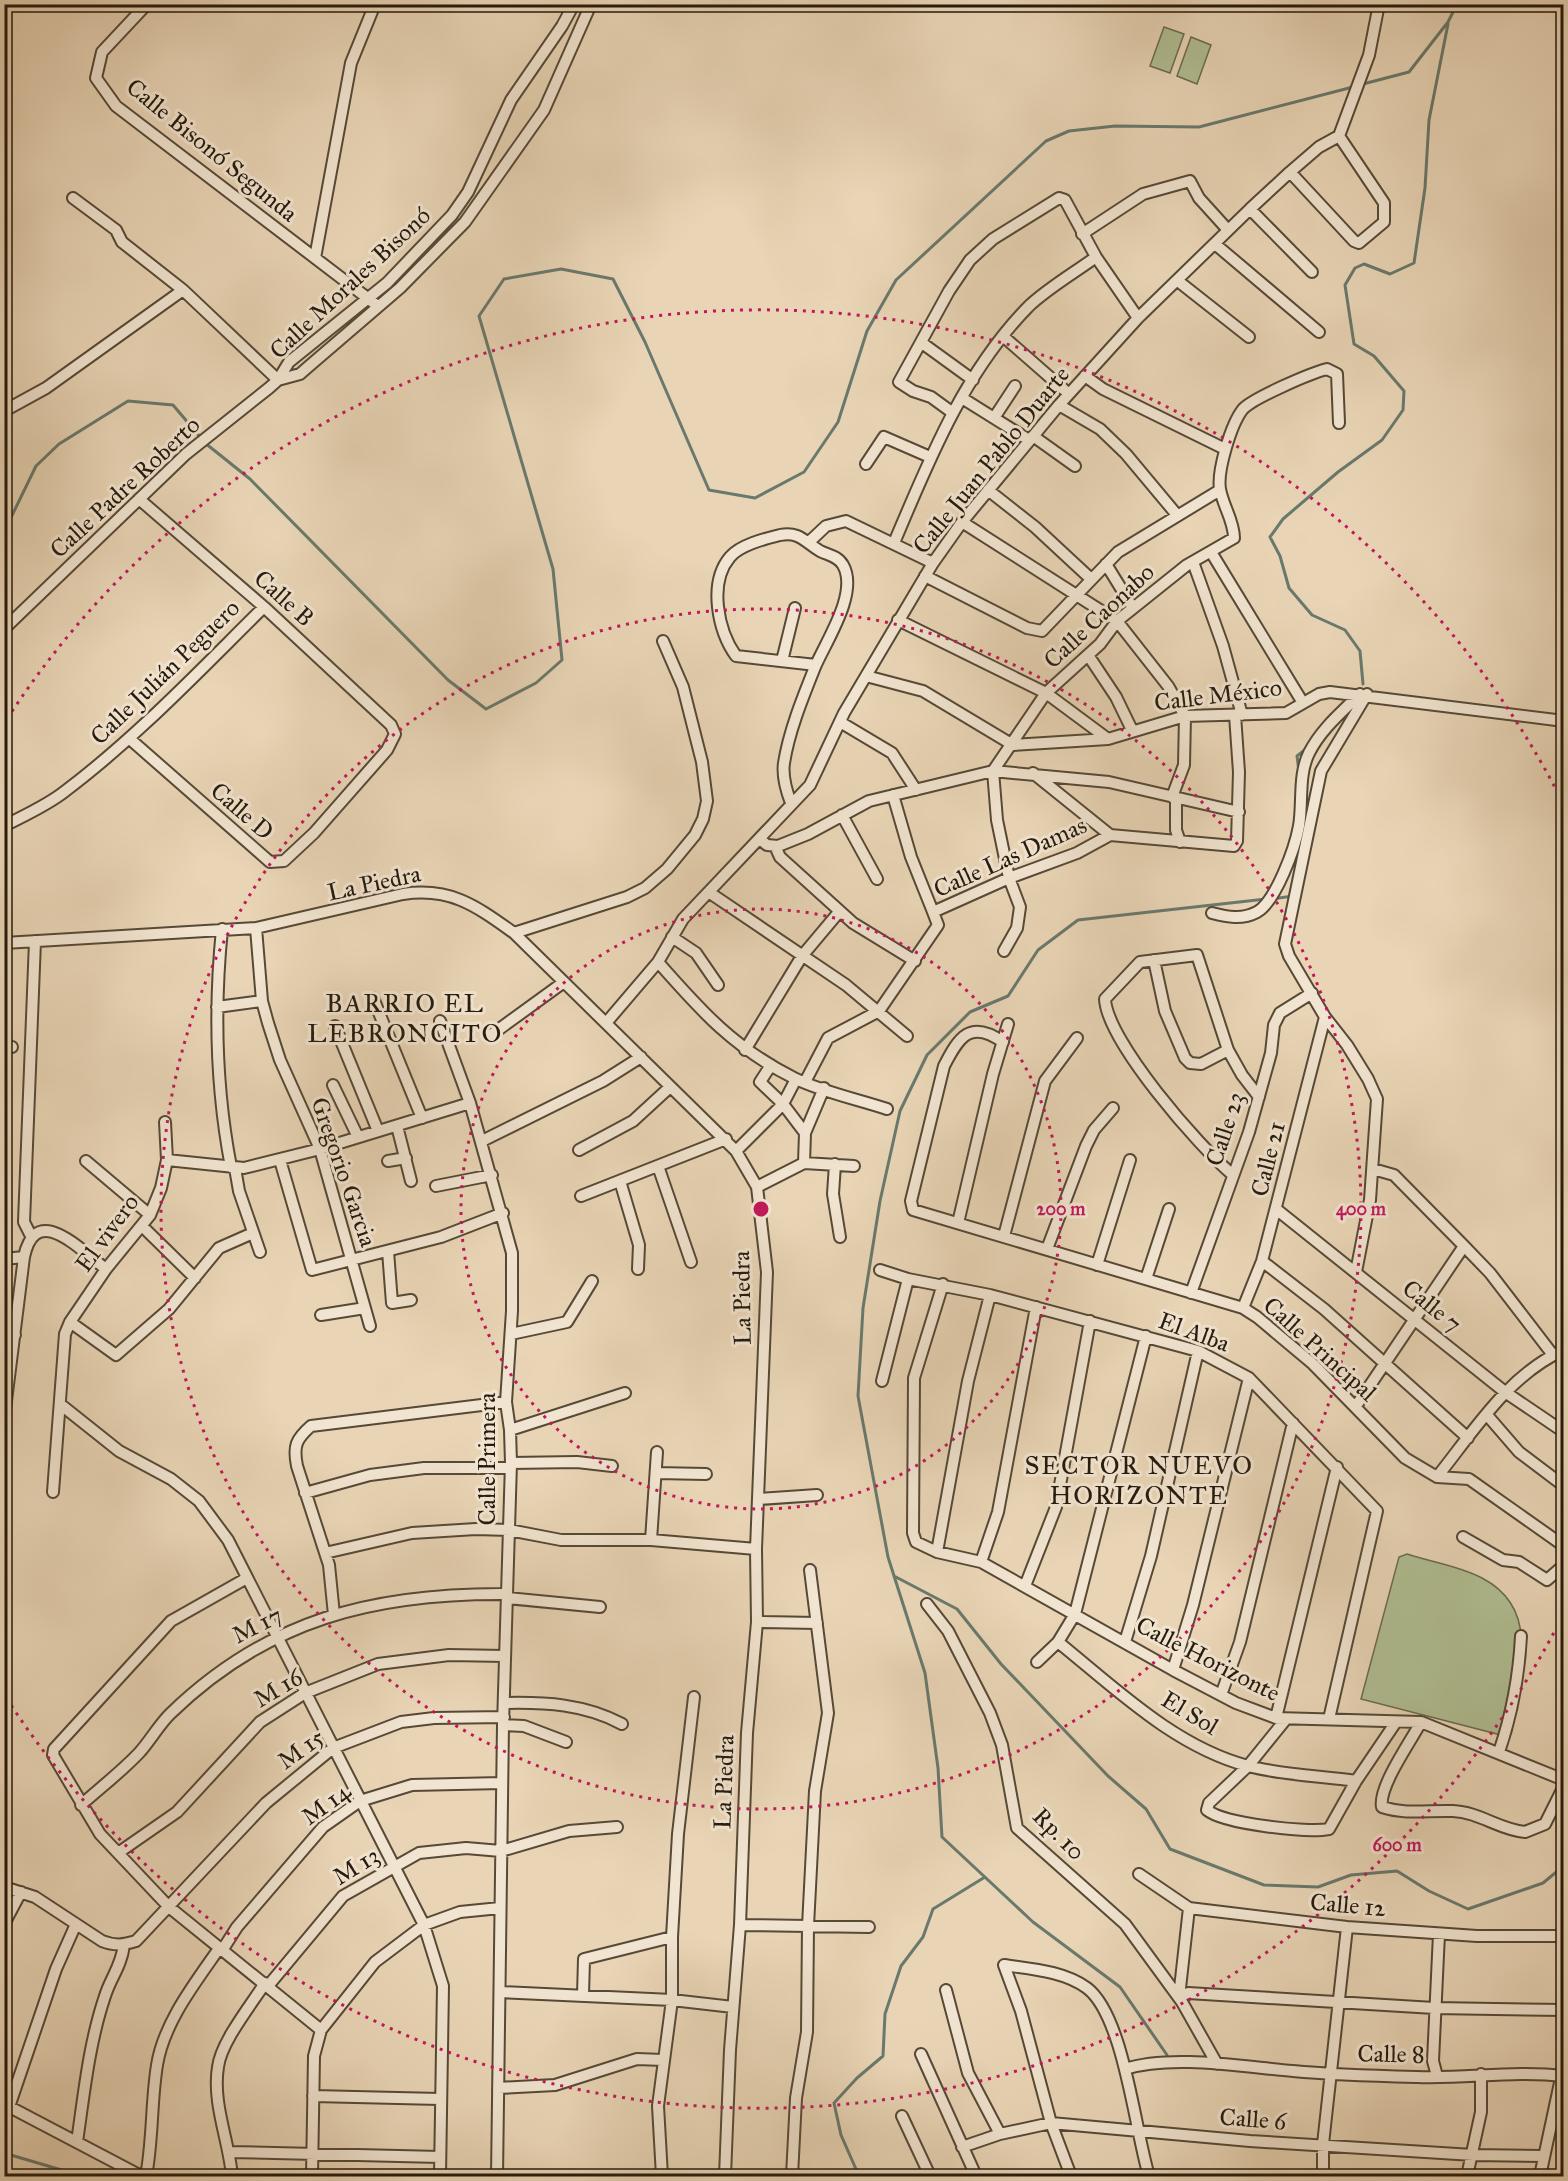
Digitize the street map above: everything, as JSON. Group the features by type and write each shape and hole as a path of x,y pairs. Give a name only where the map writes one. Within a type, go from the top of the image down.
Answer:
{"street":[{"name":"Calle Bisonó Segunda","path":"147,4 102,52 96,78 116,106 379,306"},
{"path":"315,258 351,63 375,4"},
{"name":"Calle Morales Bisonó","path":"278,380 289,362 369,299 452,216 468,192 511,100 562,26 574,4"},
{"name":"Calle Morales Bisonó","path":"278,380 300,374 379,306 465,222 544,110 591,4"},
{"path":"1290,171 1359,243 1384,222 1384,203 1339,136 1369,55 1379,4"},
{"name":"Calle Juan Pablo Duarte","path":"606,1023 658,962 683,919 761,840 791,803 810,785 840,722 925,576 962,522 988,490 1059,405 1138,318 1290,171 1320,147 1339,136"},
{"path":"1082,234 1143,194 1191,181 1199,198 1228,230"},
{"path":"73,198 116,230 122,242 183,290 278,380"},
{"path":"953,413 931,397 913,391 899,382 949,291 970,260 993,239 1062,198 1096,257 1138,318"},
{"path":"1250,208 1312,272"},
{"path":"1215,244 1319,332"},
{"path":"894,543 930,457 973,380 1030,305 1096,257"},
{"path":"1178,281 1249,338"},
{"path":"4,411 46,388 183,290"},
{"path":"1004,338 1069,394"},
{"path":"922,343 973,380"},
{"path":"925,576 1036,632 1042,631 1118,552 1220,490 1225,449 1243,410 1296,380 1327,369 1337,374 1339,423"},
{"path":"1085,376 1102,388 1225,449"},
{"name":"Calle Padre Roberto","path":"4,629 186,454 278,380"},
{"path":"994,418 1015,386"},
{"path":"962,398 1075,466"},
{"path":"1059,405 1100,429 1126,454 1177,515"},
{"path":"866,464 884,438 930,457"},
{"path":"988,490 1035,527 1091,579"},
{"name":"Calle Caonabo","path":"1013,745 1046,693 1088,655 1117,621 1193,562 1234,538 1234,529 1220,490"},
{"name":"Calle B","path":"139,499 264,607 391,725 395,734"},
{"path":"809,542 826,526 846,521 933,563"},
{"path":"962,522 1117,621 1168,686 1185,716 1184,765 1174,797 1180,842"},
{"path":"791,803 785,786 784,763 816,665 844,604 847,579 842,564 802,537 786,534 750,545 729,558 721,579 718,606 727,643 736,656 816,665"},
{"path":"1211,552 1303,703"},
{"path":"1033,773 1110,835 1234,846 1237,841 1239,812 1239,715 1223,646 1193,562"},
{"path":"1106,564 1133,608"},
{"name":"Calle Julián Peguero","path":"4,826 39,810 131,740 264,607"},
{"path":"782,661 795,608"},
{"path":"898,621 1046,693 1108,739"},
{"path":"514,933 595,908 645,888 657,879 695,835 703,819 707,801 702,762 683,687 663,640"},
{"path":"1088,655 1116,697 1132,730"},
{"path":"866,676 923,691 1013,745 993,771 997,820 1010,879 1020,907 1017,928 1004,951"},
{"name":"Calle México","path":"1013,745 1108,739 1185,716 1286,713 1319,694 1341,692 1563,721"},
{"path":"1212,912 1228,918 1243,917 1257,912 1266,905 1291,856 1299,826 1304,771 1308,754 1322,732 1361,694"},
{"path":"1356,1272 1370,1200 1377,1099 1368,1079 1347,1045 1325,1017 1289,956 1285,944 1321,771 1361,694"},
{"path":"840,722 892,753 916,790"},
{"name":"Calle D","path":"131,740 270,862 284,861 315,833 387,750 395,734"},
{"path":"761,840 767,845 775,846 808,834 869,801 993,771 1109,782 1239,812"},
{"path":"893,795 911,857 933,912"},
{"path":"842,815 877,879"},
{"name":"Calle Las Damas","path":"736,1151 783,1104 801,1081 828,1038 837,1031 879,1011 938,926 933,912 1077,853 1110,835"},
{"path":"775,846 780,857 839,912 915,961"},
{"name":"La Piedra","path":"4,943 256,928 424,891 443,893 463,901 514,933 736,1151 757,1187 767,1272 760,1499 756,1549 757,1622 747,1733 740,1925 733,2007 725,2176"},
{"path":"710,893 879,1011 907,1036"},
{"path":"745,1050 802,956 839,912"},
{"name":"Gregorio Garcia","path":"256,928 262,1001 280,1060 320,1149 353,1259 370,1326"},
{"path":"222,929 217,1007 222,1118 233,1168 260,1252"},
{"path":"672,937 696,953 718,984"},
{"path":"31,1236 24,1222 34,941"},
{"path":"1233,1175 1212,1158 1132,1058 1106,1012 1105,999 1140,962 1197,955 1228,1050 1259,1097"},
{"path":"1154,960 1165,1011 1185,1058 1196,1065 1228,1050"},
{"path":"658,962 708,1018 745,1050 801,1081 887,1109"},
{"path":"491,1035 564,982"},
{"name":"Calle 23","path":"1191,1293 1259,1097 1271,1053 1274,1026 1280,1013 1312,993"},
{"path":"373,998 422,1118"},
{"path":"217,1007 262,1001"},
{"name":"Calle 21","path":"1243,1308 1262,1262 1325,1017"},
{"name":"Calle Primera","path":"440,1021 482,1141 503,1214 514,1267 506,1402 511,1465 503,1721 497,2176"},
{"path":"958,1223 1008,1024"},
{"path":"335,1026 378,1131"},
{"name":"Calle Principal","path":"1003,1042 991,1034 974,1031 960,1038 953,1049 944,1066 910,1201 913,1210 1243,1308 1313,1364 1405,1458 1437,1477 1469,1479 1563,1546"},
{"path":"1004,1236 1045,1081 1077,1038"},
{"path":"482,1141 603,1081 641,1057"},
{"path":"771,1065 760,1082 783,1104 805,1133"},
{"path":"333,1085 358,1137"},
{"path":"579,1150 633,1120 670,1087"},
{"path":"804,1162 805,1133 824,1088"},
{"path":"167,1160 195,1161 233,1168 280,1160 470,1103"},
{"path":"1047,1249 1086,1146 1094,1130 1113,1108"},
{"name":"El vivero","path":"52,1492 63,1346 70,1322 106,1269 150,1215 161,1188 167,1160 165,1122"},
{"path":"397,1126 411,1181"},
{"path":"581,1196 726,1139"},
{"path":"388,1161 406,1158"},
{"path":"280,1160 311,1269 314,1270 441,1237 503,1214"},
{"path":"1097,1265 1130,1160"},
{"path":"86,1161 150,1215"},
{"path":"757,1187 804,1162 854,1166"},
{"path":"835,1164 833,1194 840,1237"},
{"path":"658,1166 691,1262"},
{"path":"1373,1169 1394,1175 1490,1273 1558,1352 1505,1392 1437,1477"},
{"path":"436,1186 492,1175"},
{"path":"620,1181 639,1245 638,1269"},
{"path":"1146,1279 1169,1209"},
{"name":"Calle 7","path":"1276,1209 1505,1392 1563,1432"},
{"path":"141,1226 195,1278"},
{"path":"4,1417 24,1257 31,1236 37,1231 45,1230 57,1233 106,1269"},
{"path":"70,1322 116,1355 156,1322 219,1248 253,1233"},
{"path":"1356,1406 1386,1364 1413,1318 1464,1246"},
{"path":"388,1251 392,1303 411,1300"},
{"path":"4,1259 24,1257"},
{"path":"1262,1262 1324,1309 1468,1438"},
{"name":"El Alba","path":"880,1270 908,1279 990,1295 1198,1351 1249,1378 1377,1511 1329,1719"},
{"path":"882,1381 908,1279"},
{"path":"511,1334 567,1322 592,1281"},
{"name":"Calle Horizonte","path":"943,1284 914,1378 913,1533 916,1542 937,1552 981,1562 1173,1670 1221,1695 1281,1719 1421,1722 1563,1780"},
{"path":"937,1552 968,1381 990,1295"},
{"path":"981,1562 998,1512 1036,1307"},
{"path":"321,1315 365,1308"},
{"path":"1025,1586 1056,1508 1090,1321"},
{"path":"4,1325 15,1335"},
{"path":"1037,1662 1058,1642 1075,1614 1146,1336"},
{"path":"1125,1642 1151,1556 1198,1351"},
{"path":"1173,1670 1193,1605 1249,1378"},
{"path":"510,1430 625,1393"},
{"path":"334,1614 329,1565 294,1452 297,1438 311,1425 506,1402"},
{"path":"60,1404 119,1451 171,1479 200,1501 228,1540 395,1866 424,1925 444,1986 440,2176"},
{"path":"1487,1415 1519,1452 1563,1486"},
{"path":"1221,1695 1240,1642 1293,1423"},
{"path":"651,1540 657,1452"},
{"path":"305,1493 370,1475 424,1468 577,1461 612,1466"},
{"path":"1337,1467 1281,1719 1248,1766 1209,1803 1207,1810 1214,1815 1247,1824 1329,1829 1335,1823 1356,1781 1396,1722"},
{"path":"656,1473 706,1474"},
{"path":"760,1499 817,1495"},
{"path":"325,1553 412,1533 476,1529 509,1530 561,1540 651,1540 756,1549"},
{"path":"1463,1536 1503,1560 1519,1562 1547,1580 1563,1565"},
{"path":"792,2176 796,2098 807,2032 808,1926 815,1791 828,1713 810,1570"},
{"path":"247,1578 171,1622 54,1749 53,1755 100,1834 169,1906 321,2030"},
{"name":"M 17","path":"81,1805 138,1754 177,1708 235,1660 277,1637 334,1614 412,1598 507,1596 600,1607"},
{"name":"Rp. 10","path":"927,1604 952,1640 990,1713 1002,1745 1017,1828 1125,1924 1179,1997 1217,2064"},
{"path":"757,1622 816,1623"},
{"path":"1499,1752 1509,1723 1520,1663 1521,1636"},
{"name":"El Sol","path":"1058,1642 1130,1700 1193,1745 1248,1766 1356,1781"},
{"name":"M 16","path":"118,1853 177,1812 260,1722 305,1693 378,1664 448,1656 505,1656"},
{"path":"662,2176 658,2106 672,2000 672,1937 683,1782 694,1697"},
{"path":"504,1703 558,1704 605,1716 622,1724"},
{"name":"M 15","path":"124,1945 136,1941 266,1803 333,1748 401,1722 434,1718 503,1721 524,1726 566,1742"},
{"path":"1421,1722 1385,1788 1381,1800 1382,1808 1414,1813 1453,1811 1475,1815 1525,1832 1545,1824 1563,1786"},
{"name":"M 14","path":"146,2176 157,2064 170,2026 187,1994 237,1927 322,1827 360,1801 412,1785 502,1783"},
{"path":"501,1851 569,1831 617,1827"},
{"name":"M 13","path":"232,2176 230,2152 219,2106 218,2066 229,2041 267,1984 343,1896 395,1866 419,1853 466,1848 501,1851"},
{"name":"Calle 12","path":"1139,1874 1189,1908 1347,1927 1439,1934 1563,1936"},
{"path":"4,1887 35,1897 102,1941 124,1945 122,1963 105,1995 91,2050 77,2142"},
{"path":"4,1924 21,1892"},
{"path":"312,2176 314,2056 321,2030 375,1962 424,1925 460,1912 500,1908"},
{"path":"1179,1997 1189,1908"},
{"path":"76,1924 56,1969 7,2105 141,2176"},
{"path":"740,1925 869,1927"},
{"path":"1323,2176 1323,2144 1347,1927"},
{"path":"1437,2076 1433,2061 1439,1934"},
{"path":"583,1995 584,1959 672,1937"},
{"path":"1071,2176 1051,2123 1021,2011 1004,1965 1054,1973 1076,1981 1088,1988 1097,1999 1116,2039 1125,2069 1149,2176"},
{"path":"946,1990 968,2073 1000,2134"},
{"path":"500,1992 672,2000 733,2007"},
{"path":"1179,1997 1188,1993 1434,2008 1563,2010"},
{"path":"921,2054 976,2176"},
{"path":"498,2088 555,2085 637,2059 663,2060"},
{"name":"Calle 8","path":"1125,2069 1146,2064 1217,2064 1330,2074 1562,2076"},
{"path":"1540,2176 1563,2064"},
{"path":"1467,2176 1481,2112 1481,2074"},
{"path":"313,2096 440,2099"},
{"path":"902,2116 930,2176"},
{"name":"Calle 6","path":"962,2147 1000,2134 1051,2123 1137,2129 1218,2139 1473,2155 1544,2156"},
{"path":"230,2152 440,2157"}],"green space":[{"path":"1164,27 1184,34 1170,73 1150,66"},
{"path":"1191,37 1211,45 1197,84 1177,76"},
{"path":"1407,1554 1455,1567 1482,1578 1502,1592 1514,1609 1520,1629 1521,1649 1513,1693 1501,1735 1361,1699 1399,1557"}],"waterway":[{"path":"1363,84 1409,72 1448,22 1457,4"},
{"path":"1363,684 1360,651 1345,630 1312,615 1289,588 1280,556 1270,537 1283,519 1338,472 1382,440 1403,410 1404,391 1374,356 1354,344 1345,285 1355,268 1364,264 1390,274 1414,263 1425,188 1429,120 1448,24"},
{"path":"205,443 250,479 448,680 486,709 536,683 562,660 553,569 479,316 504,279 561,269 613,279 645,342 709,490 755,498 804,472 838,422 867,331 896,280 1046,141 1069,131 1115,126 1199,127 1353,87"},
{"path":"4,532 36,466 59,444 128,401 173,405 201,438"},
{"path":"1299,771 1297,756 1306,749"},
{"path":"1272,899 1293,896"},
{"path":"1167,2055 1120,1987 1033,1922 942,1837 938,1768 925,1673 888,1557 858,1396 863,1308 880,1201 900,1111 927,1055 970,1012 1008,996 1038,950 1078,920 1266,899"},
{"path":"894,1576 957,1609 1001,1664 1108,1776 1146,1809 1170,1849 1264,1885 1318,1887 1351,1875 1397,1871 1429,1891 1468,1909 1543,1883 1560,1869 1564,1869"},
{"path":"859,2176 841,2135 834,2103 857,2078 883,2056 885,2014 901,1966 923,1937 933,1909 985,1877"},
{"path":"4,2153 65,2171 73,2176"}],"district":[{"name":"BARRIO EL LEBRONCITO","path":"405,1018"},
{"name":"SECTOR NUEVO HORIZONTE","path":"1139,1480"}]}
